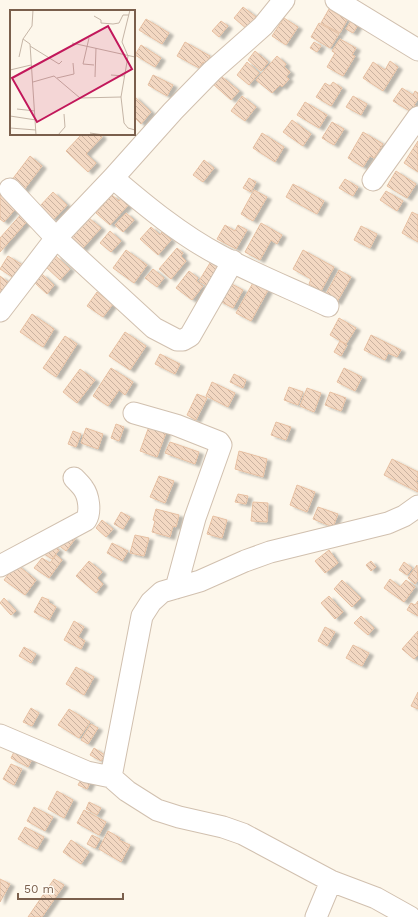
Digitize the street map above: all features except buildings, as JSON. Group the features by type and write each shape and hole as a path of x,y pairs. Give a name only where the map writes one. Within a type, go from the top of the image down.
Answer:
{"street":[{"path":"0,311 56,238 113,178 173,111 212,71 263,26 284,0"},
{"path":"336,0 418,50"},
{"path":"373,180 418,117"},
{"path":"113,178 145,205 219,255 328,306"},
{"path":"10,190 56,238 154,328 177,340 184,340 190,336 232,261"},
{"path":"134,413 176,425 219,442 221,445 195,518 176,588"},
{"path":"0,566 86,520 89,509 84,489 74,478"},
{"path":"111,777 142,616 151,602 162,592 200,581 245,561 270,552 388,523 404,516 418,506"},
{"path":"0,735 87,772 111,777 127,791 157,810 179,818 223,827 243,834 330,881 376,898 406,916"},
{"path":"316,917 330,881"}]}
